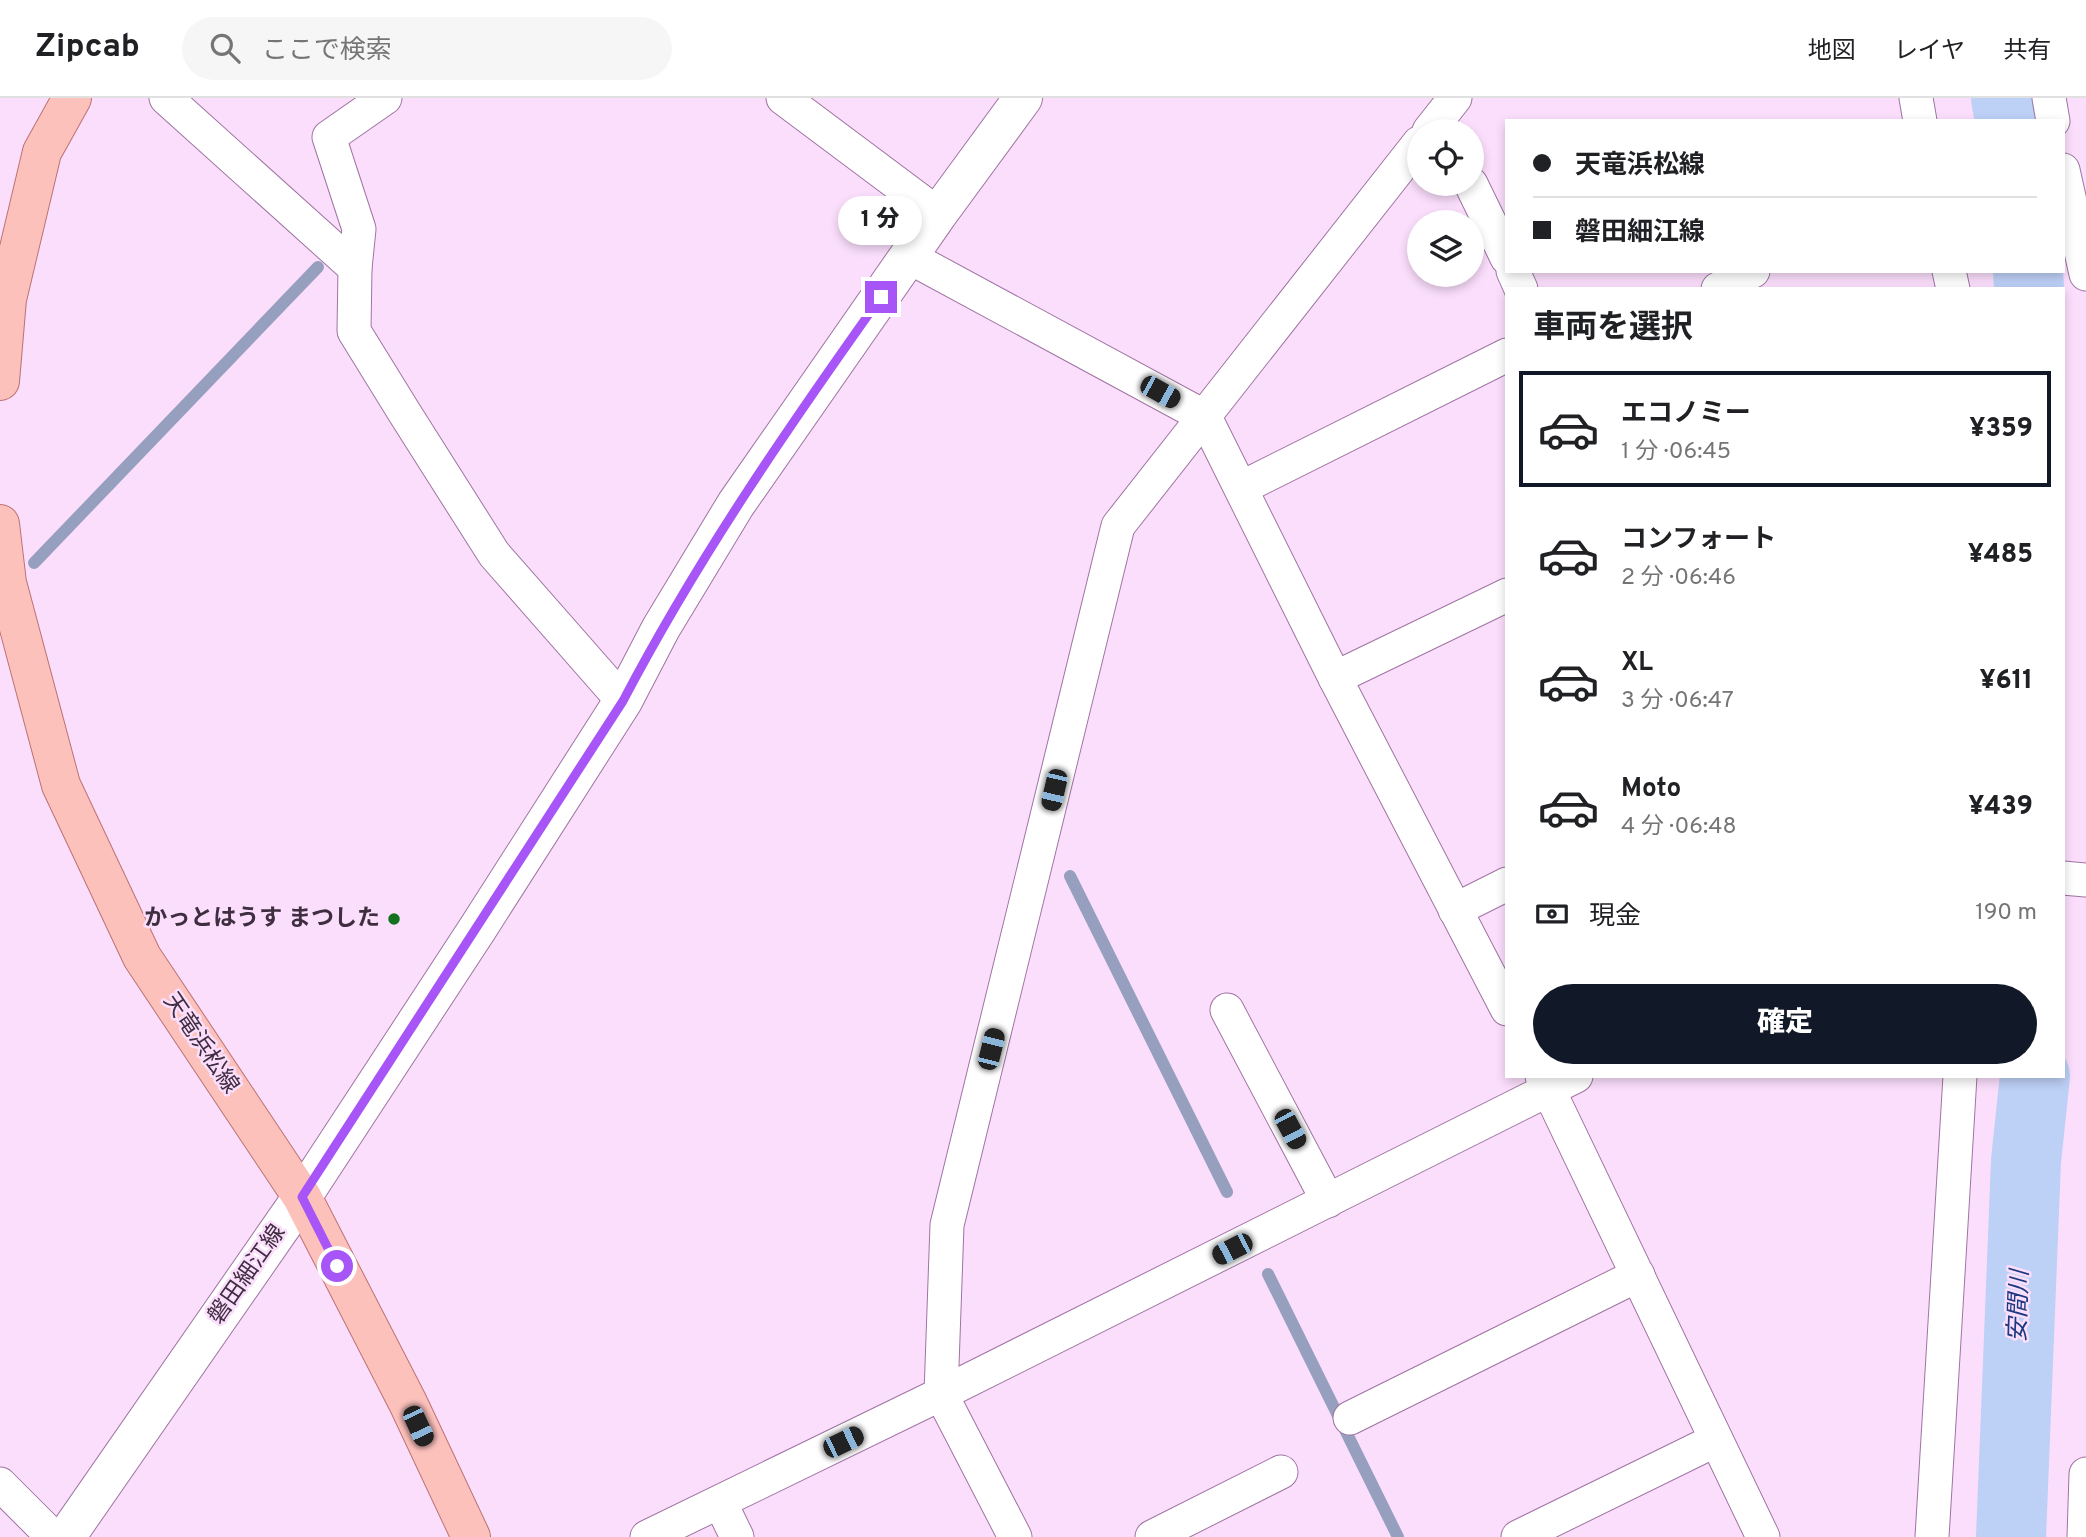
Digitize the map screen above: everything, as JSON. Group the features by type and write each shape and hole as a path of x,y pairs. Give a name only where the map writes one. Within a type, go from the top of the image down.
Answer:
{"main road":[{"path":"0,381 8,299 42,152 72,98"},
{"name":"磐田細江線","path":"66,1537 302,1197 623,701 661,628 736,504 938,214 1023,98"},
{"name":"天竜浜松線","path":"0,524 3,587 61,785 136,945 302,1197 408,1403 471,1537"}],"street":[{"path":"166,98 355,268"},
{"path":"385,98 329,137 359,229 354,331 494,554 623,701"},
{"path":"783,98 938,214"},
{"path":"1916,98 1920,119"},
{"path":"2049,98 2053,119"},
{"path":"1015,1537 941,1394 947,1225 1118,526 1407,162"},
{"path":"2065,179 2086,274"},
{"path":"1477,196 1505,254"},
{"path":"909,257 1205,417 1335,678 1505,1005"},
{"path":"1722,287 1749,273"},
{"path":"1241,488 1505,356"},
{"path":"1335,678 1505,595"},
{"path":"2065,877 2086,880"},
{"path":"1455,910 1505,885"},
{"path":"1227,1010 1328,1201"},
{"path":"1932,1537 1960,1078"},
{"path":"647,1537 1328,1201 1556,1081 1638,1275 1763,1537"},
{"path":"1350,1418 1638,1275"},
{"path":"1518,1537 1716,1440"},
{"path":"1152,1537 1281,1472"},
{"path":"2084,1537 2086,1474"},
{"path":"0,1484 53,1537"},
{"path":"720,1502 737,1537"}],"waterway":[{"name":"安間川","path":"2006,98 2010,119"},
{"path":"34,563 318,267"},
{"name":"安間川","path":"2028,273 2029,287"},
{"path":"1070,876 1227,1192"},
{"name":"安間川","path":"2011,1537 2026,1161 2035,1078"},
{"path":"1268,1274 1398,1537"}],"place":[{"name":"かっとはうす まつした","path":"394,919"}],"route":[{"path":"337,1266 302,1197 623,701 661,628 736,504 881,297"}]}
